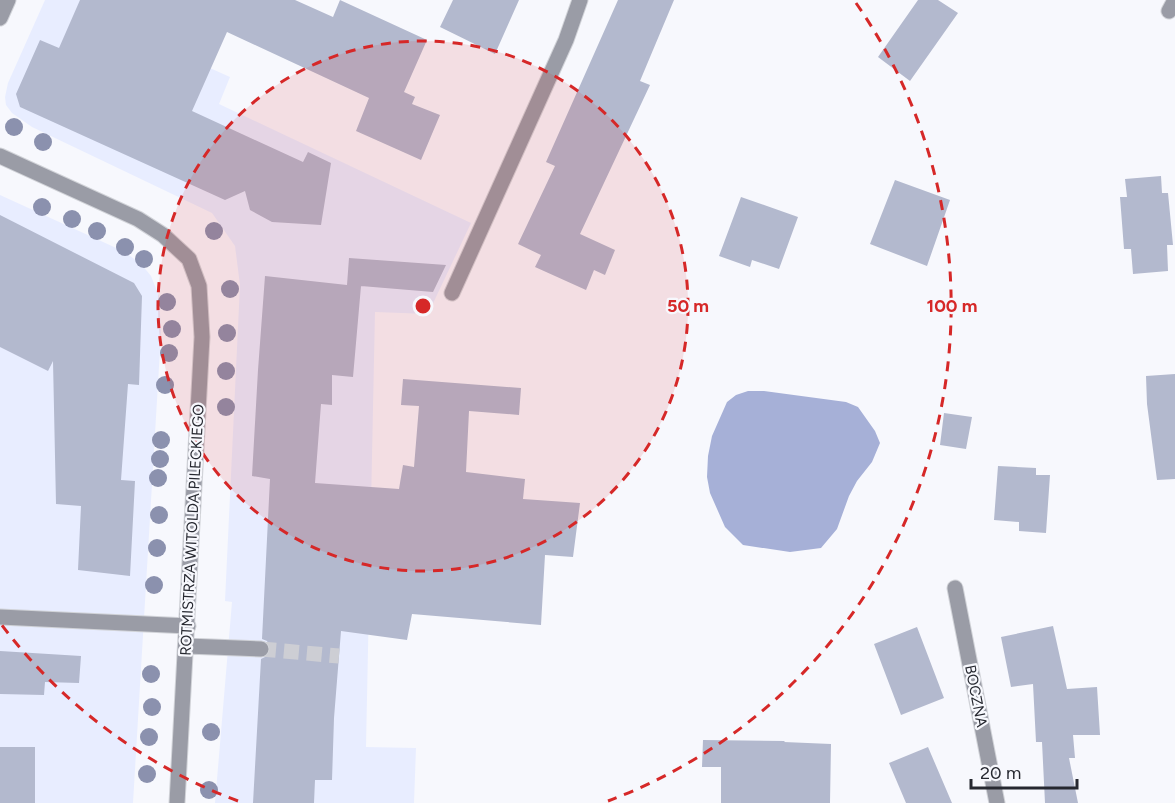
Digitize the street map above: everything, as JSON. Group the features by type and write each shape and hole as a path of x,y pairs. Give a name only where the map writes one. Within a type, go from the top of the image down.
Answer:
{"street":[{"path":"0,18 8,0"},
{"path":"452,293 566,40 580,0"},
{"name":"ROTMISTRZA WITOLDA PILECKIEGO","path":"0,156 138,219 164,235 189,259 199,286 202,337 177,803"},
{"name":"BOCZNA","path":"955,588 997,803"},
{"path":"0,617 188,626"},
{"path":"187,646 261,648"}],"shaded area":[{"path":"45,0 187,0 163,47 230,77 219,104 471,223 428,314 375,312 366,747 416,748 414,803 215,803 232,602 225,601 240,285 235,246 212,213 32,127 12,113 6,105 8,83"},
{"path":"0,195 125,252 142,265 151,276 159,296 161,333 133,803 0,803"}],"water":[{"path":"748,391 846,402 858,407 875,431 880,443 872,462 849,496 837,529 821,548 790,552 743,545 725,527 710,493 707,477 708,456 712,436 727,402 736,395"}],"building":[{"path":"80,0 295,0 333,17 340,0 427,40 404,92 415,97 412,104 440,115 421,160 356,131 369,98 227,32 192,111 303,162 308,152 331,163 321,225 272,222 250,210 245,191 225,200 20,107 16,94 40,40 59,48"},
{"path":"453,0 519,0 495,54 440,27"},
{"path":"618,0 674,0 640,81 650,85 580,234 615,250 605,275 594,270 586,290 535,267 541,255 518,244 555,166 546,162"},
{"path":"918,0 938,0 958,13 910,81 878,57"},
{"path":"1161,176 1162,193 1168,193 1173,245 1167,245 1168,271 1133,274 1131,249 1124,249 1120,197 1127,197 1125,179"},
{"path":"895,180 950,200 927,266 870,244"},
{"path":"741,197 798,217 779,269 752,260 750,267 719,256"},
{"path":"0,215 134,283 142,296 139,385 128,384 121,480 135,481 130,576 78,570 81,506 56,504 53,361 48,371 0,347"},
{"path":"349,258 446,265 433,292 361,286 353,377 332,375 332,405 321,404 315,483 399,489 403,465 414,467 419,406 401,405 403,379 521,388 519,415 469,411 466,472 525,479 523,499 580,503 573,557 545,555 541,625 412,614 407,640 341,631 332,780 315,780 314,803 253,803 261,659 269,655 271,649 267,641 262,639 270,479 252,476 265,276 347,285"},
{"path":"1175,374 1175,479 1157,480 1147,404 1146,376"},
{"path":"944,413 972,417 966,449 940,445"},
{"path":"998,466 1036,468 1036,475 1050,475 1046,533 1019,531 1019,522 994,520"},
{"path":"1053,626 1067,689 1097,687 1100,735 1073,735 1075,758 1069,758 1078,803 1045,803 1042,742 1036,742 1033,684 1011,687 1001,637"},
{"path":"917,627 944,698 901,715 874,644"},
{"path":"0,651 81,656 79,683 45,682 44,695 0,694"},
{"path":"703,740 831,744 830,803 721,803 721,767 702,767"},
{"path":"0,747 35,747 35,803 0,803"},
{"path":"928,747 952,803 906,803 889,763"}],"tunnel":[{"path":"261,649 339,656"}]}
